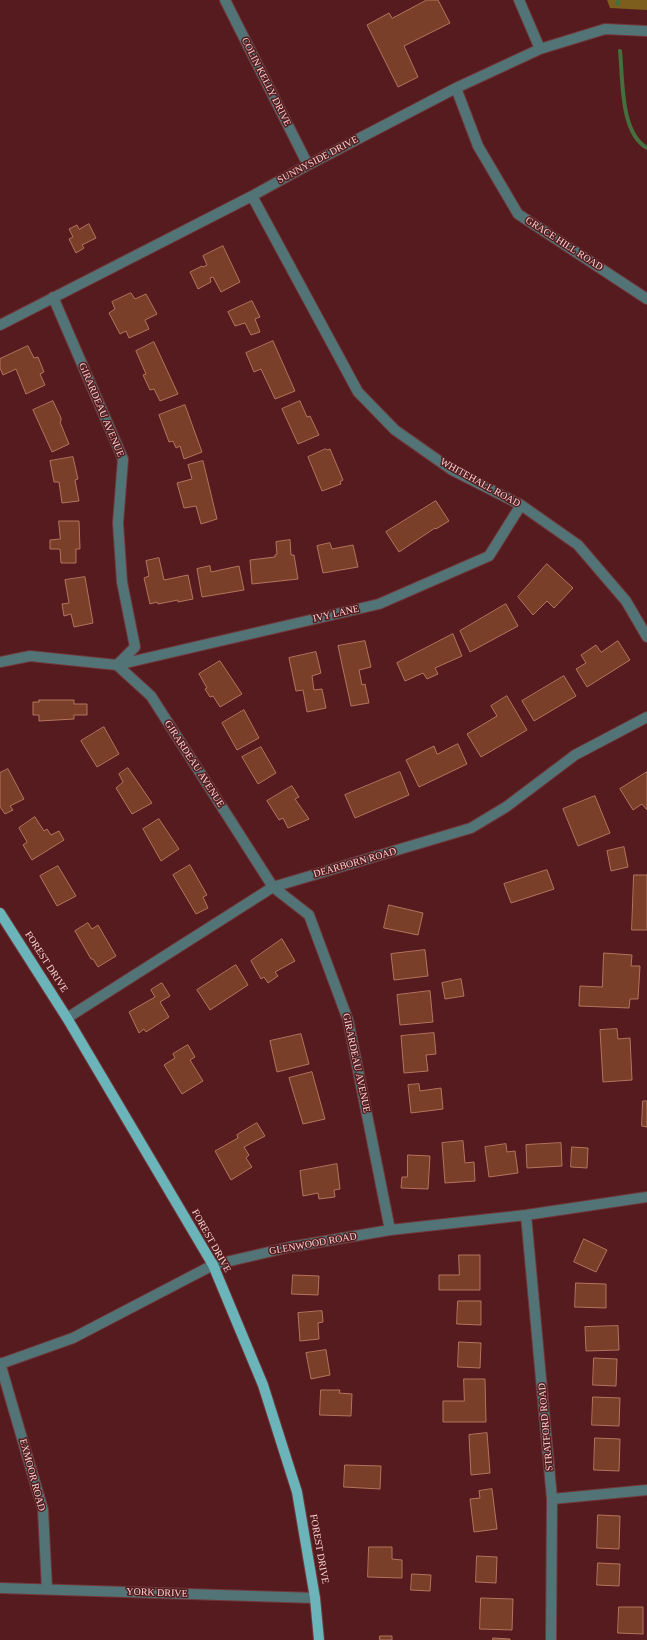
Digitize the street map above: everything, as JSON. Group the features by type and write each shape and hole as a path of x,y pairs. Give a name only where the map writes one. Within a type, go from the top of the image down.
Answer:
{"main road":[{"name":"FOREST DRIVE","path":"0,913 67,1018 213,1265 263,1385 294,1485 315,1598 319,1640"}],"street":[{"name":"COLIN KELLY DRIVE","path":"225,0 308,165"},
{"path":"519,0 540,49"},
{"name":"SUNNYSIDE DRIVE","path":"0,325 252,196 456,88 540,49 605,29 647,31"},
{"name":"GRACE HILL ROAD","path":"456,88 478,146 518,214 647,299"},
{"name":"WHITEHALL ROAD","path":"252,196 358,392 395,430 452,470 521,505 578,545 626,601 647,637"},
{"name":"GIRARDEAU AVENUE","path":"53,297 124,459 118,523 122,582 135,647 116,665 151,696 273,887 309,916 348,1020 390,1230"},
{"name":"IVY LANE","path":"0,662 30,656 116,665 379,604 489,556 521,505"},
{"name":"DEARBORN ROAD","path":"67,1018 273,887 471,828 506,807 575,755 647,717"},
{"name":"GLENWOOD ROAD","path":"0,1364 73,1338 213,1265 290,1247 390,1230 526,1215 647,1197"},
{"name":"STRATFORD ROAD","path":"526,1215 552,1499 551,1640"},
{"name":"EXMOOR ROAD","path":"0,1364 43,1510 47,1589"},
{"path":"552,1499 647,1490"},
{"name":"YORK DRIVE","path":"0,1588 315,1598"}],"shaded area":[{"path":"607,0 647,0 647,10 610,8"}],"building":[{"path":"427,0 438,0 450,23 404,46 418,77 398,87 367,25 389,13 392,18"},
{"path":"89,224 96,238 82,245 84,248 76,253 69,239 73,237 69,229 77,225 79,229"},
{"path":"223,246 240,282 221,292 213,277 210,278 211,282 198,289 190,272 207,265 203,256"},
{"path":"131,293 135,299 146,294 157,314 145,320 149,329 129,338 126,331 120,334 109,313 115,309 112,302"},
{"path":"252,301 260,317 255,319 260,332 251,335 245,323 235,326 228,312"},
{"path":"273,341 295,391 275,399 261,369 254,372 246,353"},
{"path":"154,342 178,394 160,401 154,389 150,390 143,375 146,374 136,351"},
{"path":"28,346 34,358 38,357 44,372 40,374 45,385 26,394 16,369 3,375 0,368 0,359"},
{"path":"53,401 61,418 60,422 69,444 52,452 33,410"},
{"path":"300,401 307,417 310,416 319,435 298,444 282,409"},
{"path":"185,405 202,452 184,459 180,446 176,448 173,441 169,442 159,415"},
{"path":"326,449 330,449 343,480 340,482 341,484 322,491 308,457"},
{"path":"73,457 78,479 75,480 79,501 62,503 59,482 54,482 50,461"},
{"path":"203,461 217,519 201,524 196,506 184,508 177,483 192,479 188,465"},
{"path":"436,501 449,521 436,529 435,528 399,552 386,532"},
{"path":"59,521 79,521 80,549 76,549 76,563 61,563 60,549 50,549 50,540 60,539"},
{"path":"290,540 291,555 294,555 298,579 252,584 250,560 275,557 277,554 276,542"},
{"path":"330,543 332,549 353,545 358,567 323,573 317,546"},
{"path":"159,558 164,580 188,575 193,599 178,602 178,600 150,604 144,578 149,576 146,561"},
{"path":"547,564 573,588 554,608 547,601 533,615 518,597"},
{"path":"210,566 211,572 239,566 244,590 202,597 197,569"},
{"path":"85,577 93,623 74,627 71,614 64,616 62,604 69,603 65,580"},
{"path":"506,604 518,626 470,652 460,631"},
{"path":"453,634 462,656 435,668 438,674 427,679 423,673 405,681 397,663"},
{"path":"365,641 371,667 359,670 362,685 365,684 369,703 351,706 338,646"},
{"path":"618,641 630,660 587,687 576,669 586,663 581,655 596,645 601,652"},
{"path":"316,652 321,673 312,676 314,690 322,689 326,708 307,712 303,690 296,691 289,658"},
{"path":"220,661 242,694 220,707 213,696 210,697 199,674"},
{"path":"564,676 576,696 534,721 522,701"},
{"path":"507,696 527,730 481,757 467,734 497,716 491,706"},
{"path":"39,700 74,700 74,704 87,704 87,715 74,715 74,719 39,721 39,715 33,715 33,702 39,702"},
{"path":"244,710 259,738 237,750 222,723"},
{"path":"104,727 119,754 97,767 81,741"},
{"path":"458,744 467,764 419,787 406,760 434,746 437,754"},
{"path":"261,747 276,773 258,784 242,757"},
{"path":"128,768 152,803 132,814 116,788 123,782 119,774"},
{"path":"8,769 24,799 10,806 13,810 5,814 0,807 0,773"},
{"path":"400,772 409,795 355,818 345,795"},
{"path":"647,772 647,810 642,804 633,810 620,789"},
{"path":"292,786 299,797 295,799 309,819 288,828 283,818 279,820 267,801"},
{"path":"595,796 610,833 578,846 563,809"},
{"path":"35,817 44,831 47,829 51,835 59,831 64,840 32,860 23,845 27,842 19,828"},
{"path":"159,819 179,849 161,861 143,829"},
{"path":"624,847 628,867 611,871 607,851"},
{"path":"190,865 207,895 203,897 208,908 196,914 173,875"},
{"path":"58,866 76,896 57,906 40,876"},
{"path":"547,870 554,889 511,903 504,884"},
{"path":"634,875 647,875 647,930 632,930"},
{"path":"389,905 423,913 418,935 384,928"},
{"path":"88,923 92,929 98,925 116,956 98,967 93,959 91,959 75,931"},
{"path":"282,939 295,961 275,972 278,976 268,983 264,977 261,979 251,961"},
{"path":"425,950 428,976 394,980 391,954"},
{"path":"604,953 632,955 631,966 640,966 638,999 630,999 629,1008 579,1006 580,986 602,987"},
{"path":"236,965 248,985 210,1010 197,990"},
{"path":"461,979 464,996 445,999 442,983"},
{"path":"162,983 170,996 160,1002 169,1017 146,1032 144,1029 139,1033 129,1012 155,997 151,990"},
{"path":"430,991 433,1022 400,1025 397,995"},
{"path":"617,1029 618,1039 630,1038 632,1080 603,1082 600,1030"},
{"path":"434,1033 436,1054 426,1055 428,1071 404,1073 401,1036"},
{"path":"301,1034 309,1064 277,1072 270,1041"},
{"path":"188,1045 195,1057 190,1060 203,1081 182,1094 164,1065 175,1058 173,1054"},
{"path":"312,1072 325,1119 303,1124 289,1078"},
{"path":"419,1084 420,1091 441,1088 443,1109 411,1113 408,1085"},
{"path":"643,1101 647,1101 647,1127 642,1126"},
{"path":"257,1123 265,1136 244,1147 249,1155 246,1158 252,1167 231,1180 215,1151 238,1138 237,1135"},
{"path":"463,1141 465,1163 474,1162 475,1181 445,1183 442,1143"},
{"path":"561,1143 562,1166 527,1168 526,1145"},
{"path":"506,1144 507,1152 515,1151 518,1173 489,1177 485,1147"},
{"path":"572,1147 588,1148 587,1168 571,1167"},
{"path":"408,1155 430,1156 428,1189 401,1188 402,1177 407,1177"},
{"path":"337,1164 340,1189 334,1190 335,1197 319,1199 318,1193 303,1196 300,1171"},
{"path":"584,1239 607,1250 596,1272 574,1262"},
{"path":"459,1255 480,1255 480,1290 439,1290 439,1275 459,1275"},
{"path":"293,1275 319,1276 318,1295 292,1294"},
{"path":"576,1283 606,1284 606,1308 575,1307"},
{"path":"458,1301 481,1301 481,1325 457,1324"},
{"path":"322,1311 323,1322 318,1323 319,1339 300,1341 298,1313"},
{"path":"618,1326 619,1350 586,1351 585,1327"},
{"path":"459,1342 481,1343 480,1368 458,1367"},
{"path":"326,1350 330,1375 311,1379 306,1353"},
{"path":"594,1358 617,1359 616,1386 593,1385"},
{"path":"464,1379 485,1379 486,1422 443,1422 443,1401 464,1401"},
{"path":"321,1390 340,1390 339,1393 352,1394 351,1416 320,1415"},
{"path":"593,1397 620,1398 619,1426 592,1425"},
{"path":"487,1433 490,1473 471,1475 469,1435"},
{"path":"595,1438 620,1439 619,1471 594,1470"},
{"path":"345,1465 381,1466 380,1489 344,1487"},
{"path":"492,1489 497,1529 474,1532 470,1499 480,1498 479,1491"},
{"path":"598,1515 620,1516 619,1549 597,1548"},
{"path":"369,1547 392,1547 392,1559 402,1560 402,1578 368,1577"},
{"path":"477,1556 497,1557 496,1583 476,1582"},
{"path":"598,1563 620,1564 619,1586 597,1585"},
{"path":"412,1574 431,1575 430,1591 411,1590"},
{"path":"481,1598 513,1599 512,1630 480,1629"},
{"path":"619,1607 643,1607 643,1634 618,1633"},
{"path":"380,1636 392,1636 392,1640 380,1640"},
{"path":"493,1638 510,1639 510,1640 493,1640"}],"waterway":[{"path":"620,51 624,104 627,118 638,141 647,148"}]}
